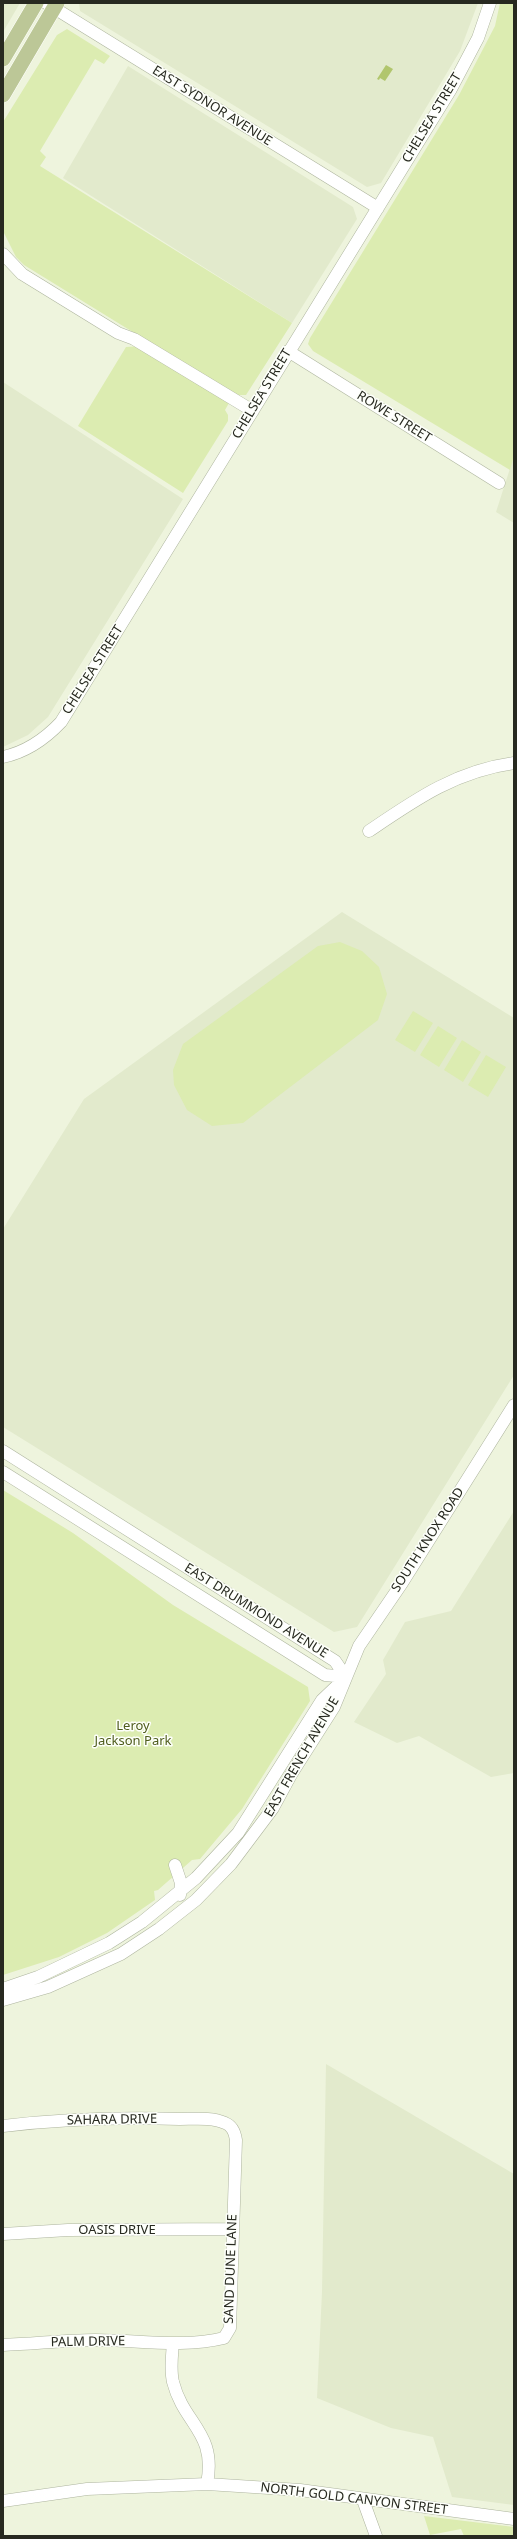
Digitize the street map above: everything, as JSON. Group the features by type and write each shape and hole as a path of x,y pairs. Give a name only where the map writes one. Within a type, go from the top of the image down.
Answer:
{"main road":[{"path":"3,59 36,3"},
{"path":"3,95 52,5"}],"street":[{"name":"CHELSEA STREET","path":"3,757 14,755 33,745 49,735 61,722 253,411 288,351 451,90 480,34 490,3"},
{"name":"EAST SYDNOR AVENUE","path":"52,5 378,208"},
{"path":"3,254 22,274 118,333 134,339 253,411"},
{"name":"ROWE STREET","path":"288,351 499,483"},
{"path":"369,831 426,792 456,778 492,766 514,763"},
{"name":"SOUTH KNOX ROAD","path":"346,1677 358,1646 402,1583 514,1405"},
{"name":"EAST DRUMMOND AVENUE","path":"3,1451 335,1661 346,1677"},
{"name":"EAST DRUMMOND AVENUE","path":"3,1472 325,1675 346,1677"},
{"name":"EAST FRENCH AVENUE","path":"3,1989 38,1977 92,1953 142,1922 196,1878 238,1833 322,1700 346,1677"},
{"name":"EAST FRENCH AVENUE","path":"3,2000 48,1987 82,1974 121,1954 159,1929 196,1900 231,1864 273,1808 292,1773 334,1707 346,1677"},
{"path":"82,1974 175,1905 181,1891 181,1883 174,1865"},
{"name":"SAHARA DRIVE","path":"3,2126 42,2121 145,2118 222,2122"},
{"name":"SAND DUNE LANE","path":"173,2343 212,2341 224,2338 228,2333 231,2229 236,2140 232,2129 222,2122"},
{"name":"OASIS DRIVE","path":"3,2234 68,2230 231,2229"},
{"name":"PALM DRIVE","path":"3,2345 94,2340 173,2343"},
{"path":"173,2343 171,2364 173,2383 204,2438 209,2452 210,2467 207,2484"},
{"name":"NORTH GOLD CANYON STREET","path":"3,2501 87,2490 207,2484 300,2490 363,2500 514,2519"},
{"path":"363,2500 376,2536"}],"shaded area":[{"path":"3,3 20,3 3,32"},
{"path":"79,3 478,3 460,51 381,183 367,187 80,11"},
{"path":"386,65 393,69 385,81 380,78 379,80 377,79"},
{"path":"128,66 353,207 357,219 292,323 63,178"},
{"path":"3,382 183,499 48,717 28,735 3,747"},
{"path":"514,456 514,523 496,512"},
{"path":"342,912 514,1018 514,1375 357,1627 334,1632 3,1427 3,1229 84,1099"},
{"path":"514,1511 514,1773 491,1777 419,1736 397,1743 354,1722 386,1674 383,1660 405,1622 451,1611"},
{"path":"326,2064 514,2174 514,2505 452,2497 433,2437 391,2428 317,2398 322,2292"}],"green space":[{"path":"500,3 514,3 514,456 510,470 313,351 308,344 310,338 459,95 495,26"},
{"path":"67,29 110,56 104,64 95,59 40,151 46,157 40,166 292,323 246,395 235,395 24,265 16,257 3,231 3,122 57,35"},
{"path":"142,346 229,403 225,410 228,415 228,421 183,493 78,426 126,347"},
{"path":"340,942 362,951 379,967 387,994 378,1020 243,1123 212,1126 187,1110 174,1085 173,1070 183,1044 318,946"},
{"path":"413,1011 433,1023 415,1052 395,1040"},
{"path":"438,1026 457,1038 439,1067 420,1055"},
{"path":"462,1040 481,1052 463,1082 444,1070"},
{"path":"486,1055 506,1067 488,1097 468,1085"},
{"name":"Leroy Jackson Park","path":"3,1490 73,1533 173,1605 308,1687 310,1701 242,1809 200,1859 192,1860 158,1890 154,1891 155,1900 107,1933 59,1957 3,1975"},
{"path":"424,2516 514,2527 514,2536 464,2536 461,2529 430,2535"}]}
